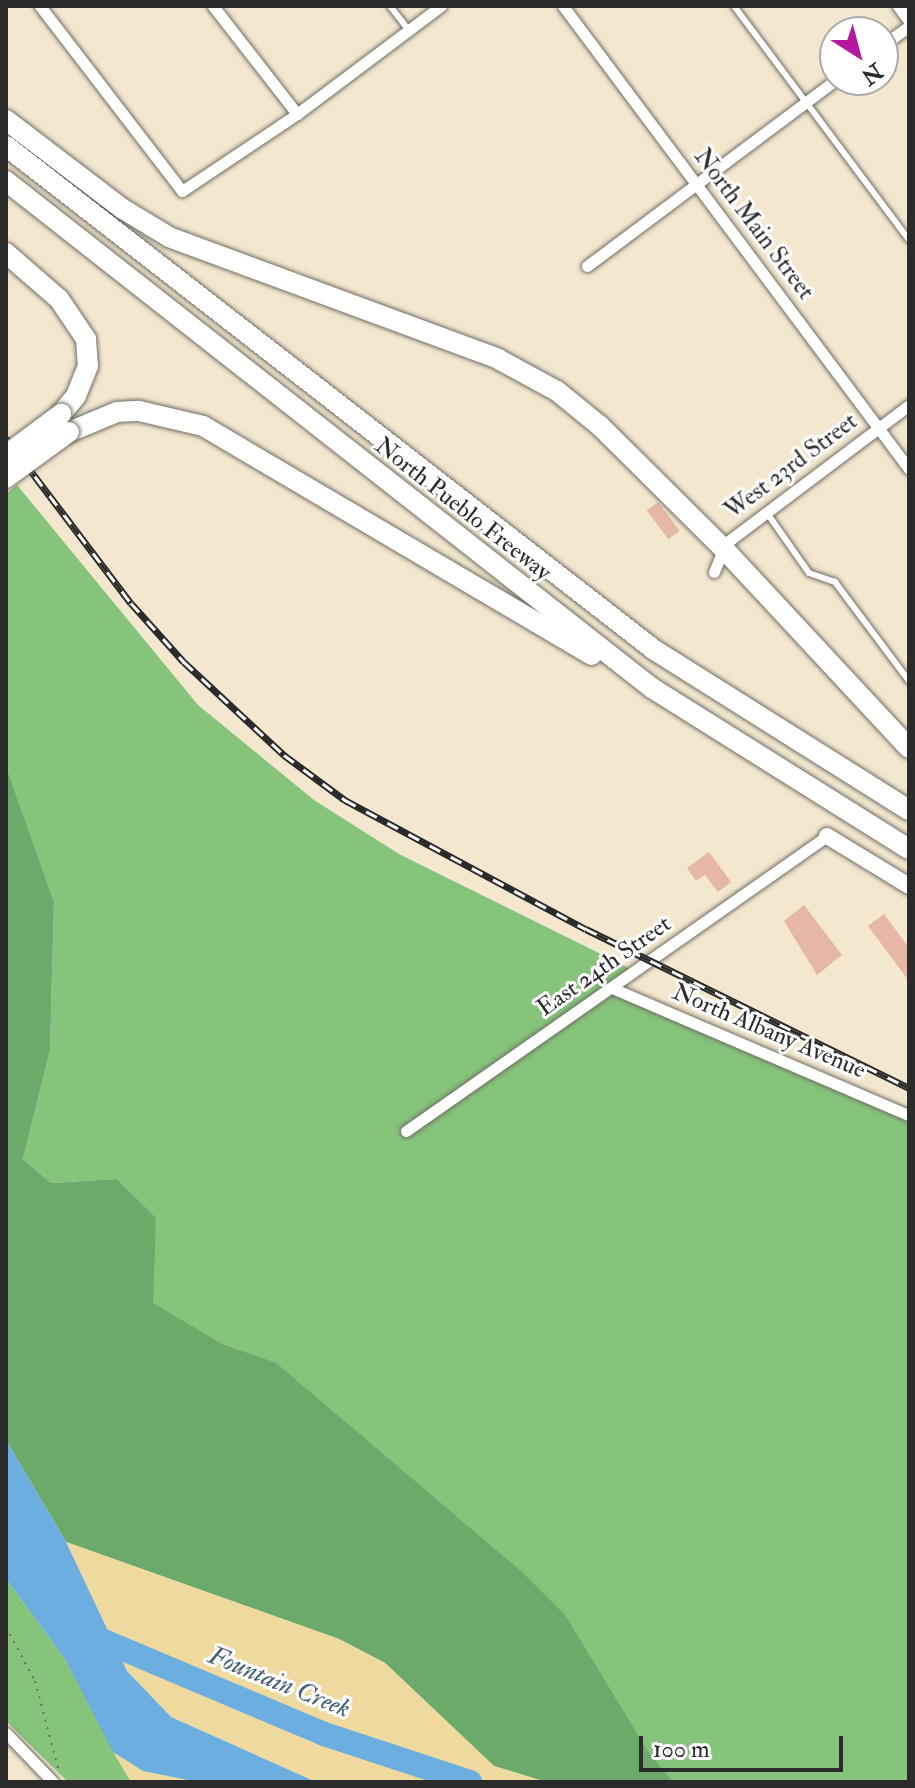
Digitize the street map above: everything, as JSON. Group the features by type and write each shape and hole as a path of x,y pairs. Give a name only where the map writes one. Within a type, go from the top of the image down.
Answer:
{"highway":[{"path":"6,120 169,237 498,359 557,391 600,426 723,548 909,748"},
{"name":"North Pueblo Freeway","path":"6,146 653,649 909,810"},
{"name":"North Pueblo Freeway","path":"6,181 652,688 909,849"},
{"path":"6,253 59,299 86,339 88,366 65,423 6,478"},
{"path":"6,455 65,423 94,421 139,411 203,426 505,608 652,688"}],"street":[{"path":"40,6 182,191 297,114 441,6"},
{"path":"213,6 297,114"},
{"name":"North Main Street","path":"563,6 909,469"},
{"path":"898,6 909,23"},
{"path":"587,266 819,93"},
{"name":"West 23rd Street","path":"714,572 723,548 909,405"},
{"path":"827,836 909,886"},
{"name":"East 24th Street","path":"406,1131 827,836"},
{"name":"North Albany Avenue","path":"612,988 909,1115"},
{"path":"6,1733 54,1779"}],"lane":[{"path":"390,6 409,30"},
{"path":"734,6 909,240"},
{"path":"767,512 809,573 835,582 909,681"}],"path":[{"path":"6,1627 35,1681 54,1779"}],"green space":[{"path":"17,485 198,705 314,800 399,854 635,971 612,987 909,1115 909,1782 673,1782 275,1362 223,1344 152,1303 155,1218 117,1179 51,1183 23,1159 50,1050 54,904 6,766 6,494"},
{"path":"6,766 54,903 50,1050 23,1159 51,1183 117,1179 156,1218 153,1303 223,1344 275,1362 522,1572 565,1615 649,1753 673,1782 546,1782 494,1766 385,1663 339,1639 66,1542 6,1440"},
{"path":"6,1579 65,1659 131,1782 68,1782 6,1721"}],"sand":[{"path":"66,1542 339,1639 385,1663 494,1766 546,1782 316,1782 171,1717 127,1671"},
{"path":"113,1752 143,1771 198,1782 131,1782"}],"water":[{"name":"Fountain Creek","path":"6,1440 66,1542 127,1671 171,1717 316,1782 198,1782 143,1771 113,1752 65,1659 6,1579"}],"building":[{"path":"658,502 680,531 668,539 647,510"},
{"path":"709,852 731,882 718,892 705,875 696,881 687,868"},
{"path":"804,905 842,955 817,975 784,921"},
{"path":"884,914 909,948 909,981 868,926"}],"waterway":[{"name":"Fountain Creek","path":"85,1633 324,1734 470,1782"}],"railway":[{"path":"6,438 131,603 184,662 284,755 345,800 586,929 909,1088"}]}
